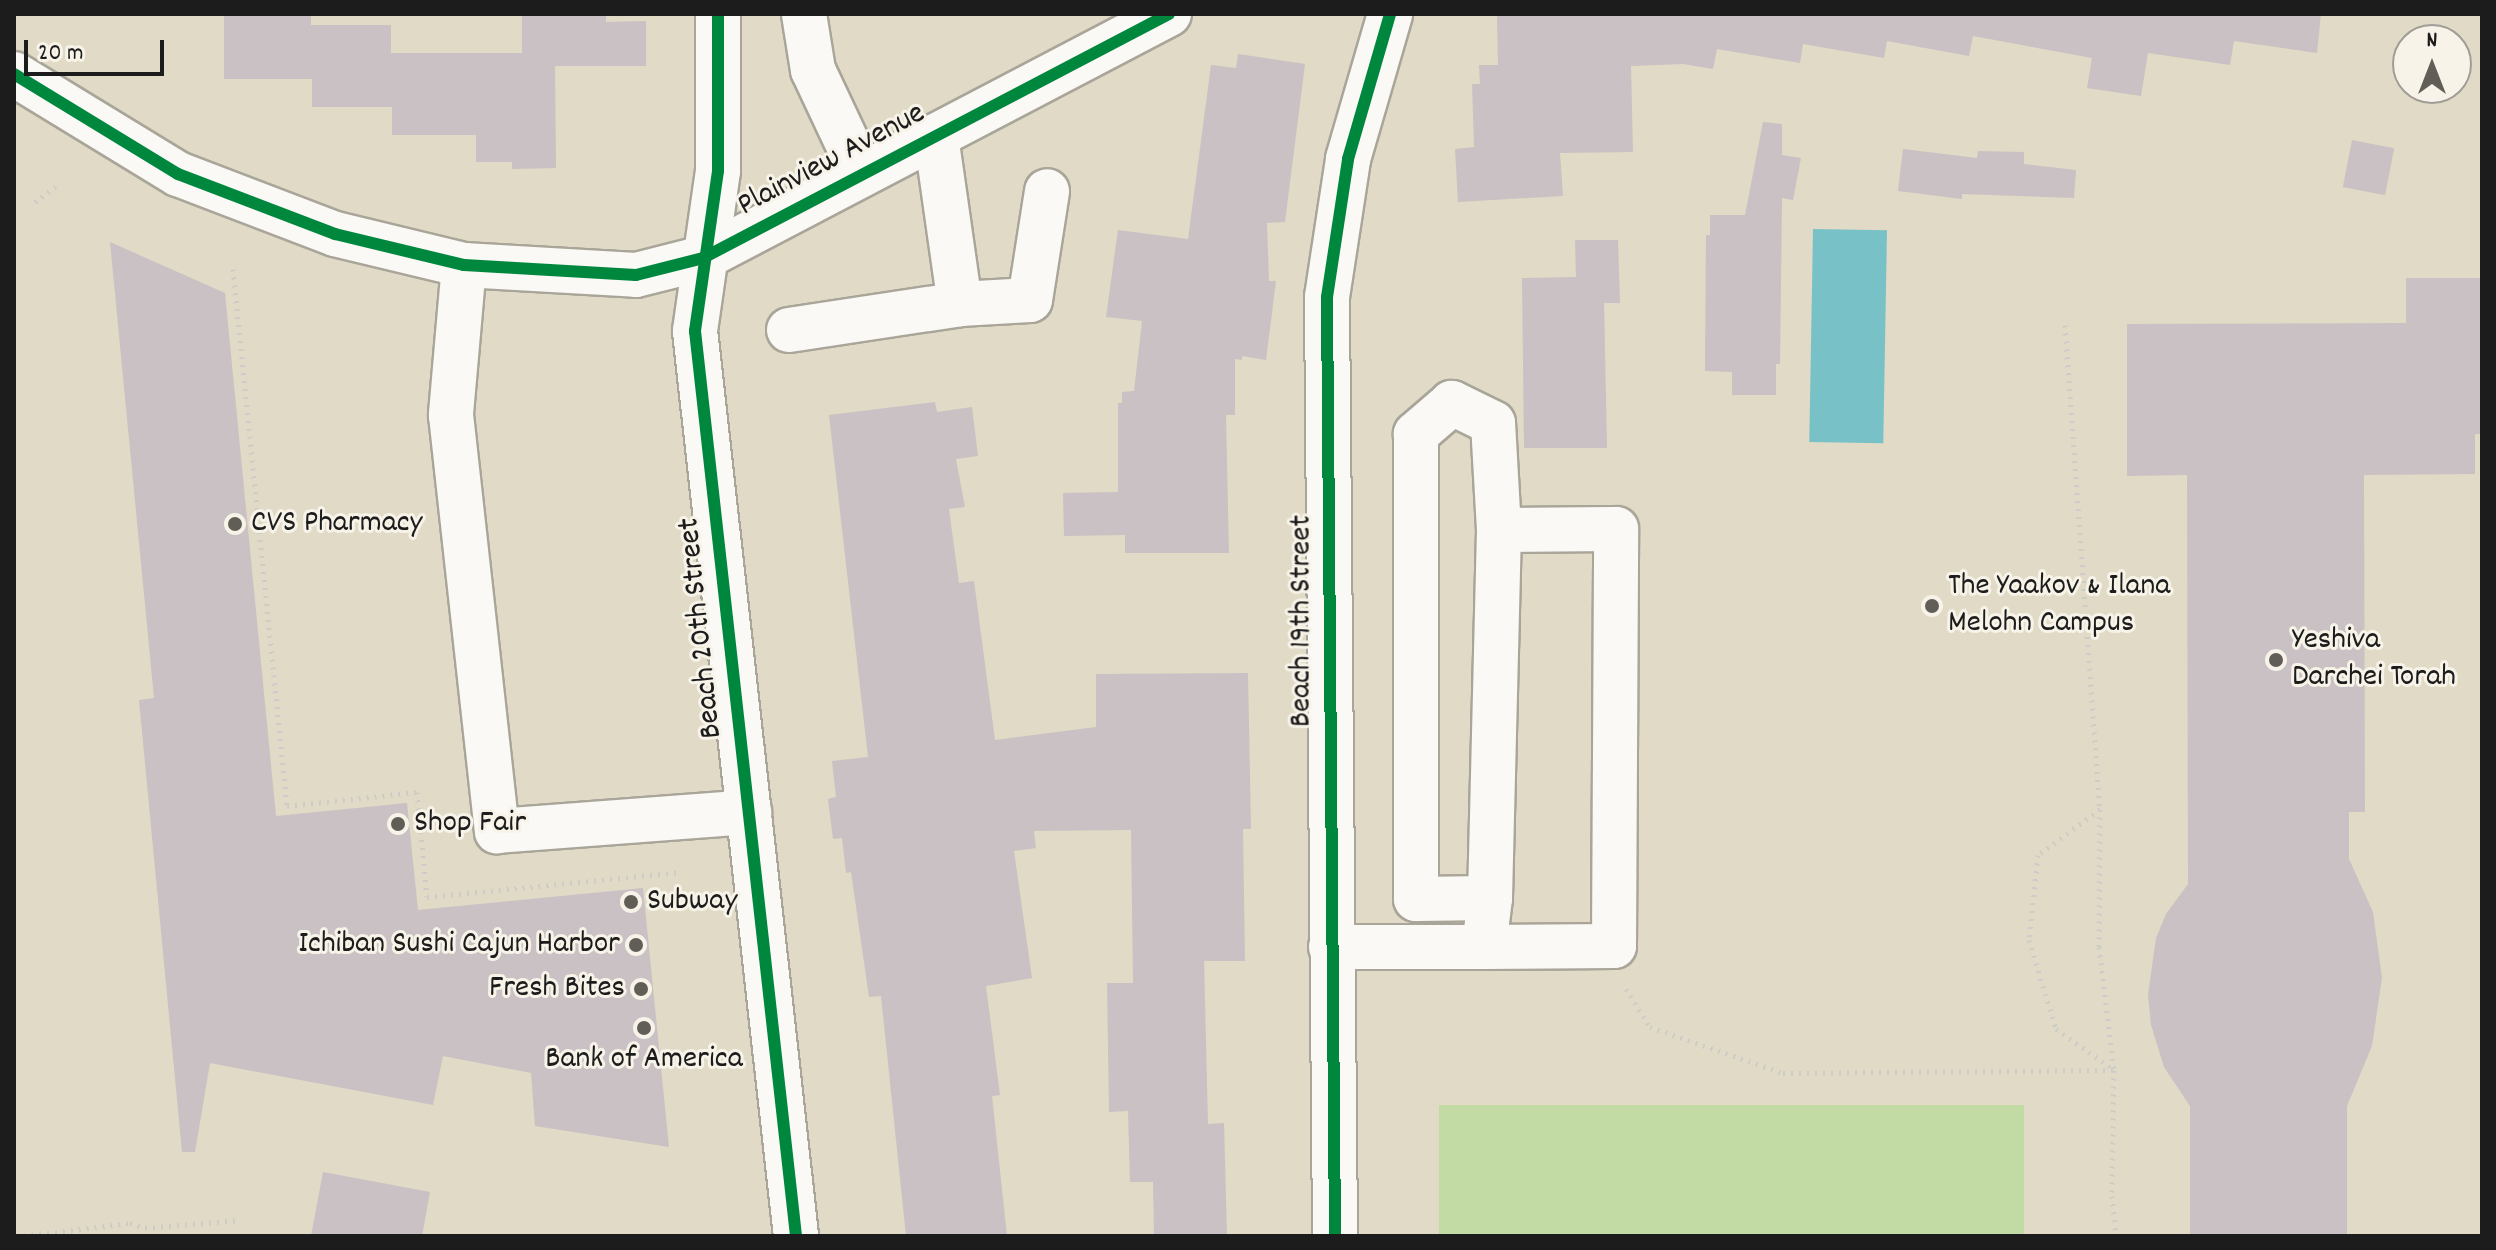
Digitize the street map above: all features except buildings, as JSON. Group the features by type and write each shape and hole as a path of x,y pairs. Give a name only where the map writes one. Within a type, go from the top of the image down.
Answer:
{"street":[{"name":"Beach 20th Street","path":"718,14 718,171 703,258 695,331 796,1236"},
{"path":"804,14 813,70 862,174"},
{"name":"Plainview Avenue","path":"14,74 178,174 335,234 464,265 636,275 703,258 1169,14"},
{"name":"Beach 19th Street","path":"1335,1236 1327,297 1348,159 1390,14"},
{"path":"936,136 960,304"},
{"path":"789,330 960,304 1030,300 1047,191"},
{"path":"464,265 451,415 497,831 749,812"},
{"path":"1484,947 1490,898 1499,530 1493,423 1452,403 1416,434 1416,899 1490,898"},
{"path":"1331,947 1614,946 1616,529 1499,530"}],"path":[{"path":"35,202 59,184"},
{"path":"233,269 287,806 417,792 427,897 681,872"},
{"path":"2065,325 2100,809 2099,947 2114,1070 2112,1196 2116,1236"},
{"path":"2100,809 2038,855 2029,940 2056,1029 2114,1070"},
{"path":"1614,946 1624,985 1650,1027 1783,1073 2114,1070"},
{"path":"23,1236 130,1223 154,1228 241,1220"},
{"path":"153,1236 154,1228"}],"green space":[{"path":"1439,1105 2024,1105 2024,1236 1439,1236"}],"water":[{"path":"1813,229 1887,230 1883,443 1809,442"}],"cycle path":[{"path":"718,14 718,171 695,331 796,1236"},
{"path":"14,74 178,174 335,234 464,265 636,275 703,258 1169,14"},
{"path":"1335,1236 1327,297 1348,159 1390,14"}],"place":[{"name":"CVS Pharmacy","path":"235,524"},
{"name":"The Yaakov & Ilana Melohn Campus","path":"1932,606"},
{"name":"Yeshiva Darchei Torah","path":"2276,660"},
{"name":"Shop Fair","path":"398,824"},
{"name":"Subway","path":"631,902"},
{"name":"Ichiban Sushi Cajun Harbor","path":"636,945"},
{"name":"Fresh Bites","path":"641,989"},
{"name":"Bank of America","path":"644,1028"}]}
